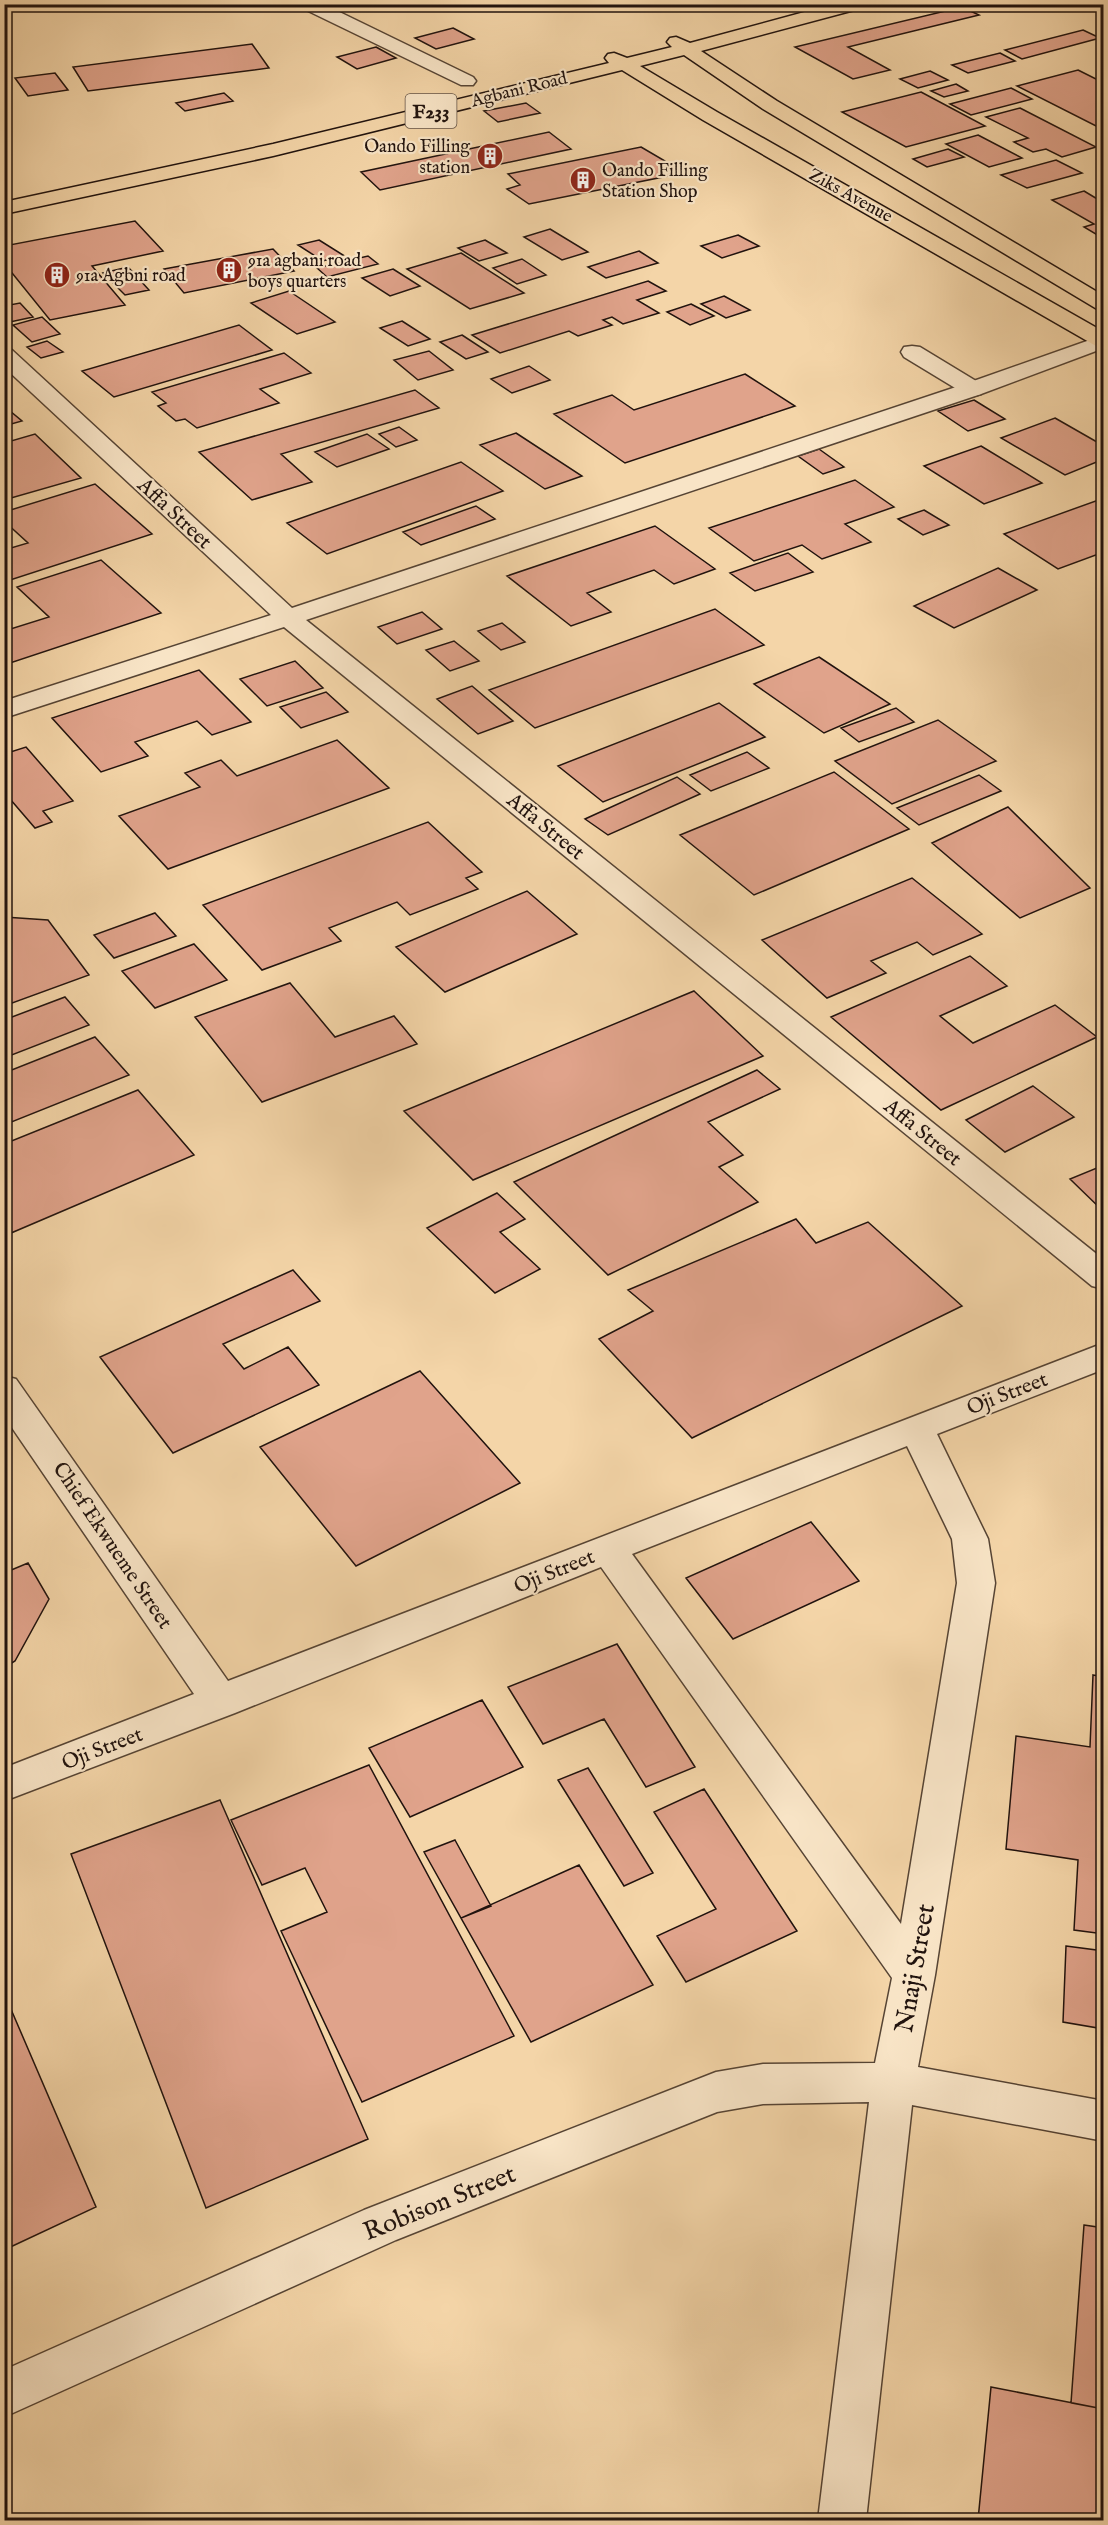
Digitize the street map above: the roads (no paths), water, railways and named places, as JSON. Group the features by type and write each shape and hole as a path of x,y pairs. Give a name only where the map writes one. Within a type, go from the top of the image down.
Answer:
{"main road":[{"name":"Agbani Road","path":"4,208 273,150 688,49 856,4"},
{"name":"Ziks Avenue","path":"686,27 663,33 770,105 1104,305"},
{"name":"Ziks Avenue","path":"621,44 600,49 710,116 1103,341"},
{"name":"Agbani Road","path":"444,87 489,76"}],"street":[{"path":"308,4 467,81"},
{"path":"4,710 288,618 972,389 1103,341"},
{"path":"912,352 972,389"},
{"name":"Affa Street","path":"4,355 288,618 1104,1278"},
{"name":"Oji Street","path":"4,1785 1104,1355"},
{"name":"Chief Ekwueme Street","path":"4,1388 221,1702"},
{"name":"Nnaji Street","path":"842,2520 893,2082 914,1975 976,1582 970,1539 916,1428"},
{"path":"608,1549 914,1975"},
{"name":"Robison Street","path":"4,2394 380,2225 716,2092 763,2084 893,2082 1104,2121"}],"place":[{"name":"Oando Filling station","path":"490,156"},
{"name":"Oando Filling Station Shop","path":"583,180"},
{"name":"91a agbani road boys quarters","path":"229,270"},
{"name":"91a Agbni road","path":"57,275"}]}
